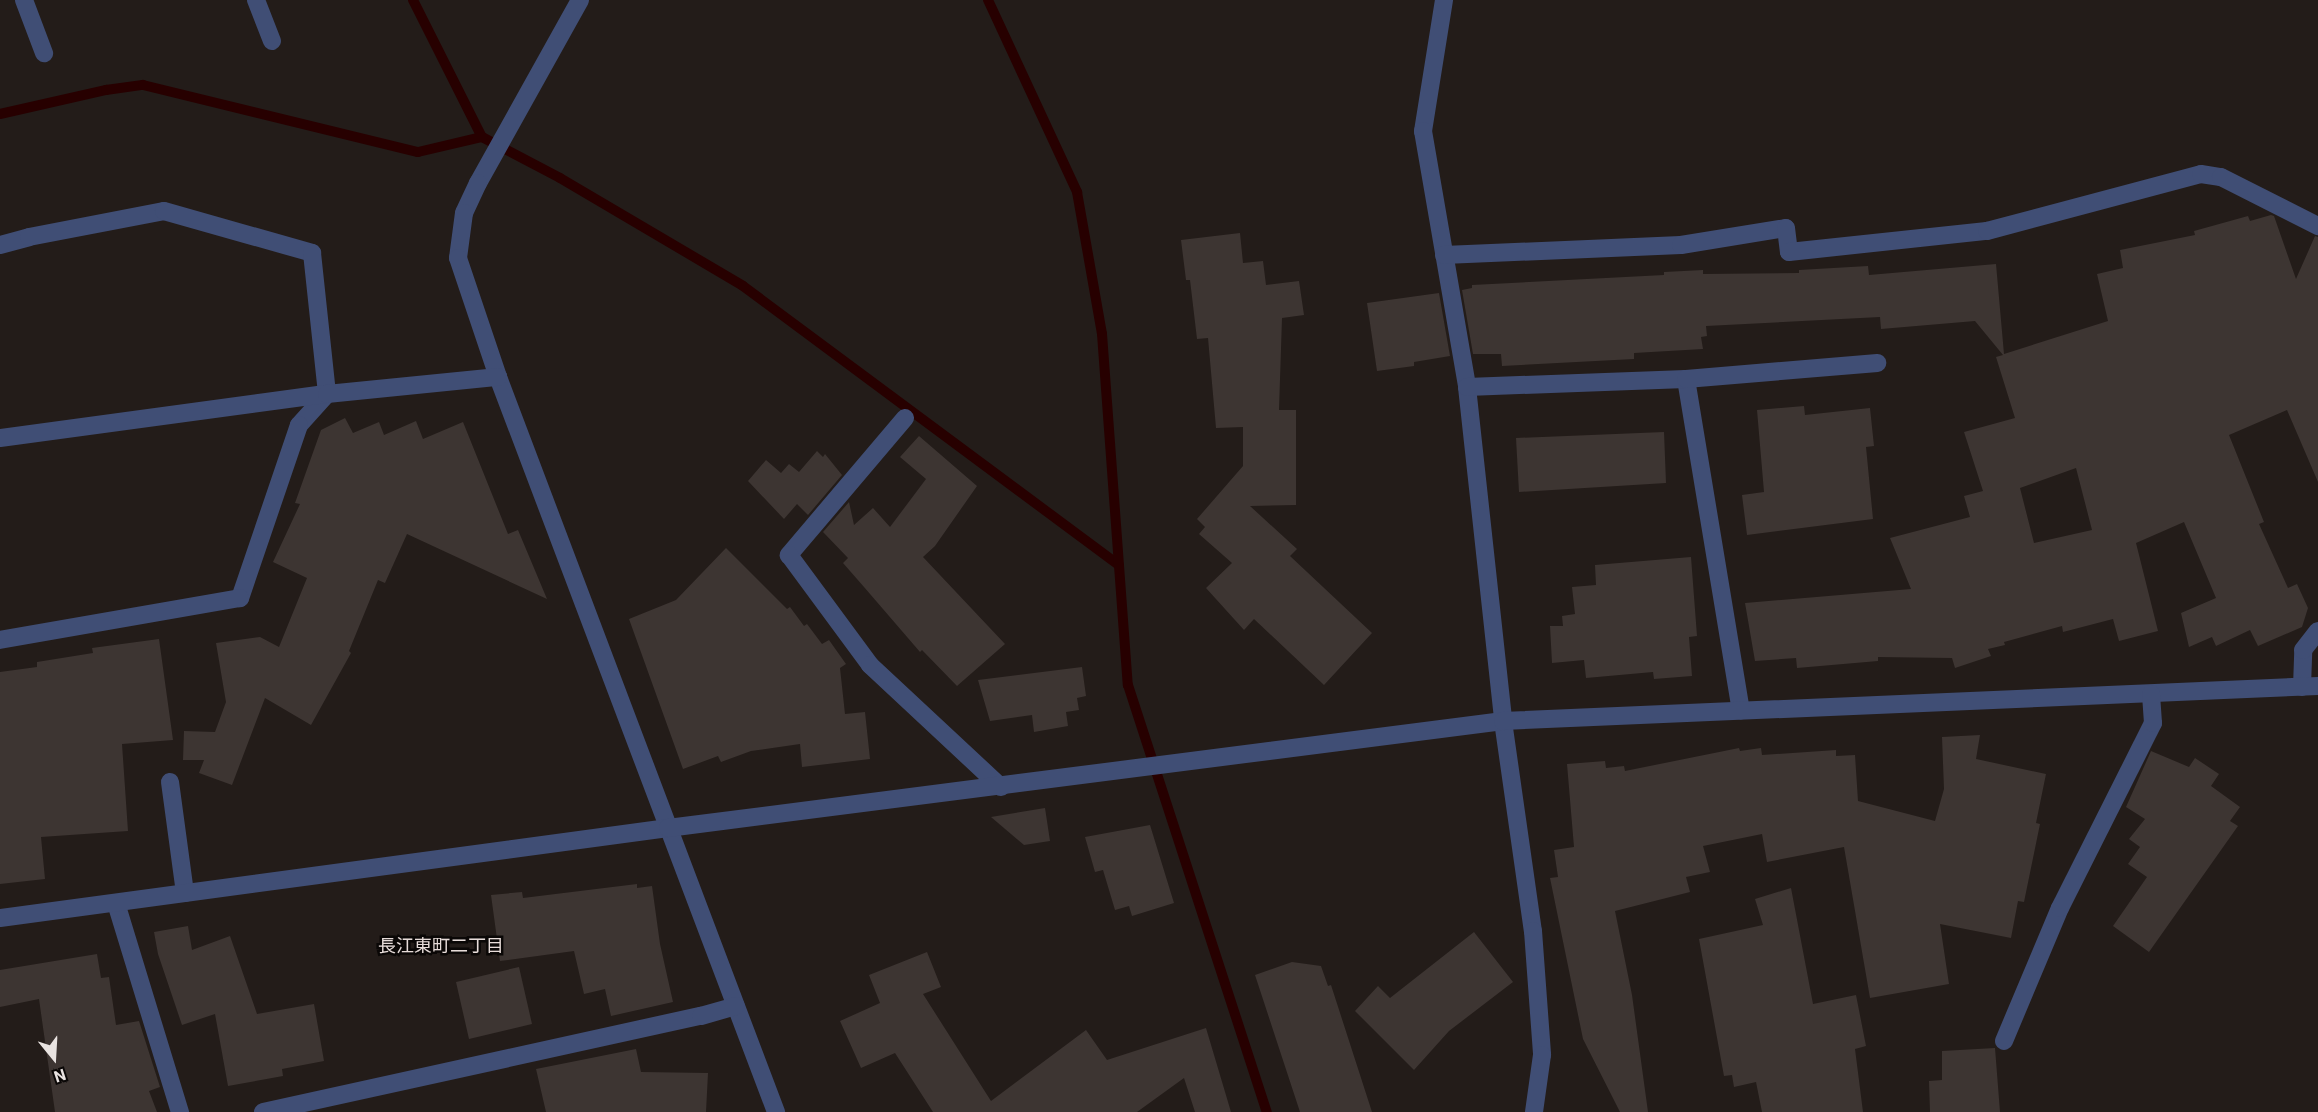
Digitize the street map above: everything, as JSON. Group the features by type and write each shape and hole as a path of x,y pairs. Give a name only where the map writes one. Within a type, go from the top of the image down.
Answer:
{"street":[{"path":"24,0 44,53"},
{"path":"256,0 272,41"},
{"path":"580,0 464,213 458,258 498,377 776,1112"},
{"path":"1444,0 1423,131 1467,387 1503,722 1533,931 1542,1055 1534,1112"},
{"path":"1444,255 1681,245 1786,228 1789,252 1987,231 2201,174 2221,177 2318,226"},
{"path":"0,245 29,237 164,211 312,253 327,394 299,424 240,598 0,640"},
{"path":"1467,387 1686,379 1877,363"},
{"path":"0,438 327,394 498,377"},
{"path":"1686,379 1741,710"},
{"path":"904,418 789,555 870,665 1001,787"},
{"path":"0,918 668,828 1503,722 2310,686 2303,650 2318,631"},
{"path":"2004,1041 2060,908 2153,723 2151,694"},
{"path":"170,782 185,893"},
{"path":"116,903 180,1112"},
{"path":"263,1112 701,1016 736,1006"}],"building":[{"path":"2248,216 2250,221 2274,216 2296,279 2315,236 2318,237 2318,482 2287,410 2229,435 2264,522 2259,524 2288,588 2297,584 2308,608 2302,627 2258,646 2250,630 2216,646 2212,637 2189,647 2181,613 2216,598 2184,522 2136,543 2158,631 2119,641 2113,619 2063,632 2062,626 2004,642 2005,645 1988,649 1991,656 1955,668 1952,658 1878,657 1878,661 1797,668 1796,658 1755,661 1745,603 1911,589 1890,538 1970,517 1964,496 1983,491 1964,432 2015,418 1996,357 2003,355 1975,321 1881,329 1880,317 1706,326 1707,336 1701,337 1703,349 1634,353 1634,359 1502,366 1501,354 1473,354 1462,290 1472,288 1472,285 1664,275 1664,272 1703,270 1703,274 1799,273 1799,270 1868,266 1869,275 1996,264 2004,354 2108,321 2097,274 2123,268 2120,250 2195,235 2194,231","holes":["2076,468 2092,530 2034,543 2020,488"]},
{"path":"1240,233 1243,263 1263,261 1266,285 1299,281 1304,315 1282,318 1279,410 1296,410 1296,505 1250,506 1297,549 1290,556 1372,633 1324,685 1254,619 1244,630 1206,588 1232,563 1199,534 1205,527 1197,519 1243,466 1243,427 1216,428 1208,338 1197,339 1190,280 1186,280 1181,240"},
{"path":"1439,293 1450,356 1414,362 1414,366 1377,371 1367,303"},
{"path":"1804,406 1805,415 1870,408 1874,446 1866,447 1873,519 1747,535 1742,495 1764,492 1757,410"},
{"path":"345,418 353,433 379,422 384,435 416,421 423,439 463,422 508,534 518,530 547,599 407,534 385,583 378,580 349,651 351,653 311,725 265,698 232,785 199,773 204,760 183,760 184,731 215,732 226,702 216,643 260,637 279,647 307,578 273,562 300,504 295,503 321,430"},
{"path":"1664,432 1666,483 1519,492 1516,438"},
{"path":"919,436 977,486 935,546 923,557 1005,644 957,686 922,650 920,652 843,563 848,558 823,532 849,502 854,525 873,508 890,527 926,479 900,457"},
{"path":"817,451 823,457 825,454 842,475 808,515 797,504 784,519 748,481 766,460 781,473 789,464 799,472"},
{"path":"726,548 787,609 790,607 804,626 807,624 822,644 829,640 846,664 840,668 845,714 865,712 870,759 802,767 800,744 751,751 721,762 718,756 683,769 629,619 676,600"},
{"path":"1691,557 1697,636 1689,637 1692,676 1654,679 1653,672 1586,678 1584,660 1552,663 1550,626 1563,626 1562,616 1575,614 1572,587 1596,585 1595,565"},
{"path":"159,639 173,740 122,744 128,831 41,837 45,879 0,884 0,672 37,667 37,662 93,653 92,648"},
{"path":"1082,667 1086,696 1077,698 1079,710 1066,712 1068,726 1034,732 1032,715 990,721 978,680"},
{"path":"1980,735 1976,759 2046,774 2036,823 2040,824 2024,902 2018,901 2011,938 1940,924 1949,984 1870,998 1844,847 1767,862 1762,834 1703,846 1710,872 1686,877 1690,892 1615,911 1632,995 1648,1112 1620,1112 1583,1039 1550,878 1558,877 1554,850 1574,847 1567,764 1605,761 1606,768 1624,766 1625,771 1739,748 1740,751 1761,748 1762,755 1836,750 1836,756 1855,755 1858,801 1935,821 1944,789 1942,737"},
{"path":"2151,751 2189,767 2195,758 2219,774 2211,786 2240,807 2230,821 2238,826 2149,952 2113,926 2147,877 2128,864 2140,847 2129,839 2145,819 2126,807"},
{"path":"1045,808 1050,841 1024,845 991,817"},
{"path":"1150,825 1174,903 1132,916 1129,906 1115,910 1103,870 1095,872 1085,837"},
{"path":"637,884 637,888 652,886 660,944 673,1002 611,1016 605,989 584,994 574,951 500,961 491,895 522,892 523,898"},
{"path":"1791,888 1813,1004 1856,995 1866,1046 1855,1049 1863,1112 1762,1112 1756,1082 1734,1087 1732,1075 1724,1076 1699,939 1763,925 1755,899"},
{"path":"188,926 192,950 230,936 257,1014 314,1004 324,1061 282,1069 283,1076 228,1086 215,1014 182,1025 158,954 154,932"},
{"path":"1474,932 1513,982 1449,1031 1414,1070 1355,1011 1378,986 1390,998"},
{"path":"927,952 941,987 923,994 991,1101 1086,1030 1107,1060 1206,1028 1231,1112 1195,1112 1184,1078 1137,1112 933,1112 895,1053 861,1068 840,1021 880,1003 869,975"},
{"path":"97,954 101,978 109,977 116,1025 139,1021 160,1087 149,1091 157,1112 55,1112 39,999 0,1007 0,970"},
{"path":"1292,962 1321,966 1328,986 1331,985 1372,1112 1300,1112 1255,975"},
{"path":"519,967 532,1024 469,1039 456,982"},
{"path":"1995,1048 2000,1112 1930,1112 1929,1081 1942,1080 1942,1051"},
{"path":"636,1049 641,1072 708,1073 706,1112 546,1112 536,1069"}],"waterway":[{"path":"413,0 482,137 560,178 743,286 1119,565"},
{"path":"988,0 1077,192 1102,334 1128,685 1267,1112"},
{"path":"0,114 106,90 143,85 418,152 482,137"}],"district":[{"name":"長江東町二丁目","path":"441,946"}]}
